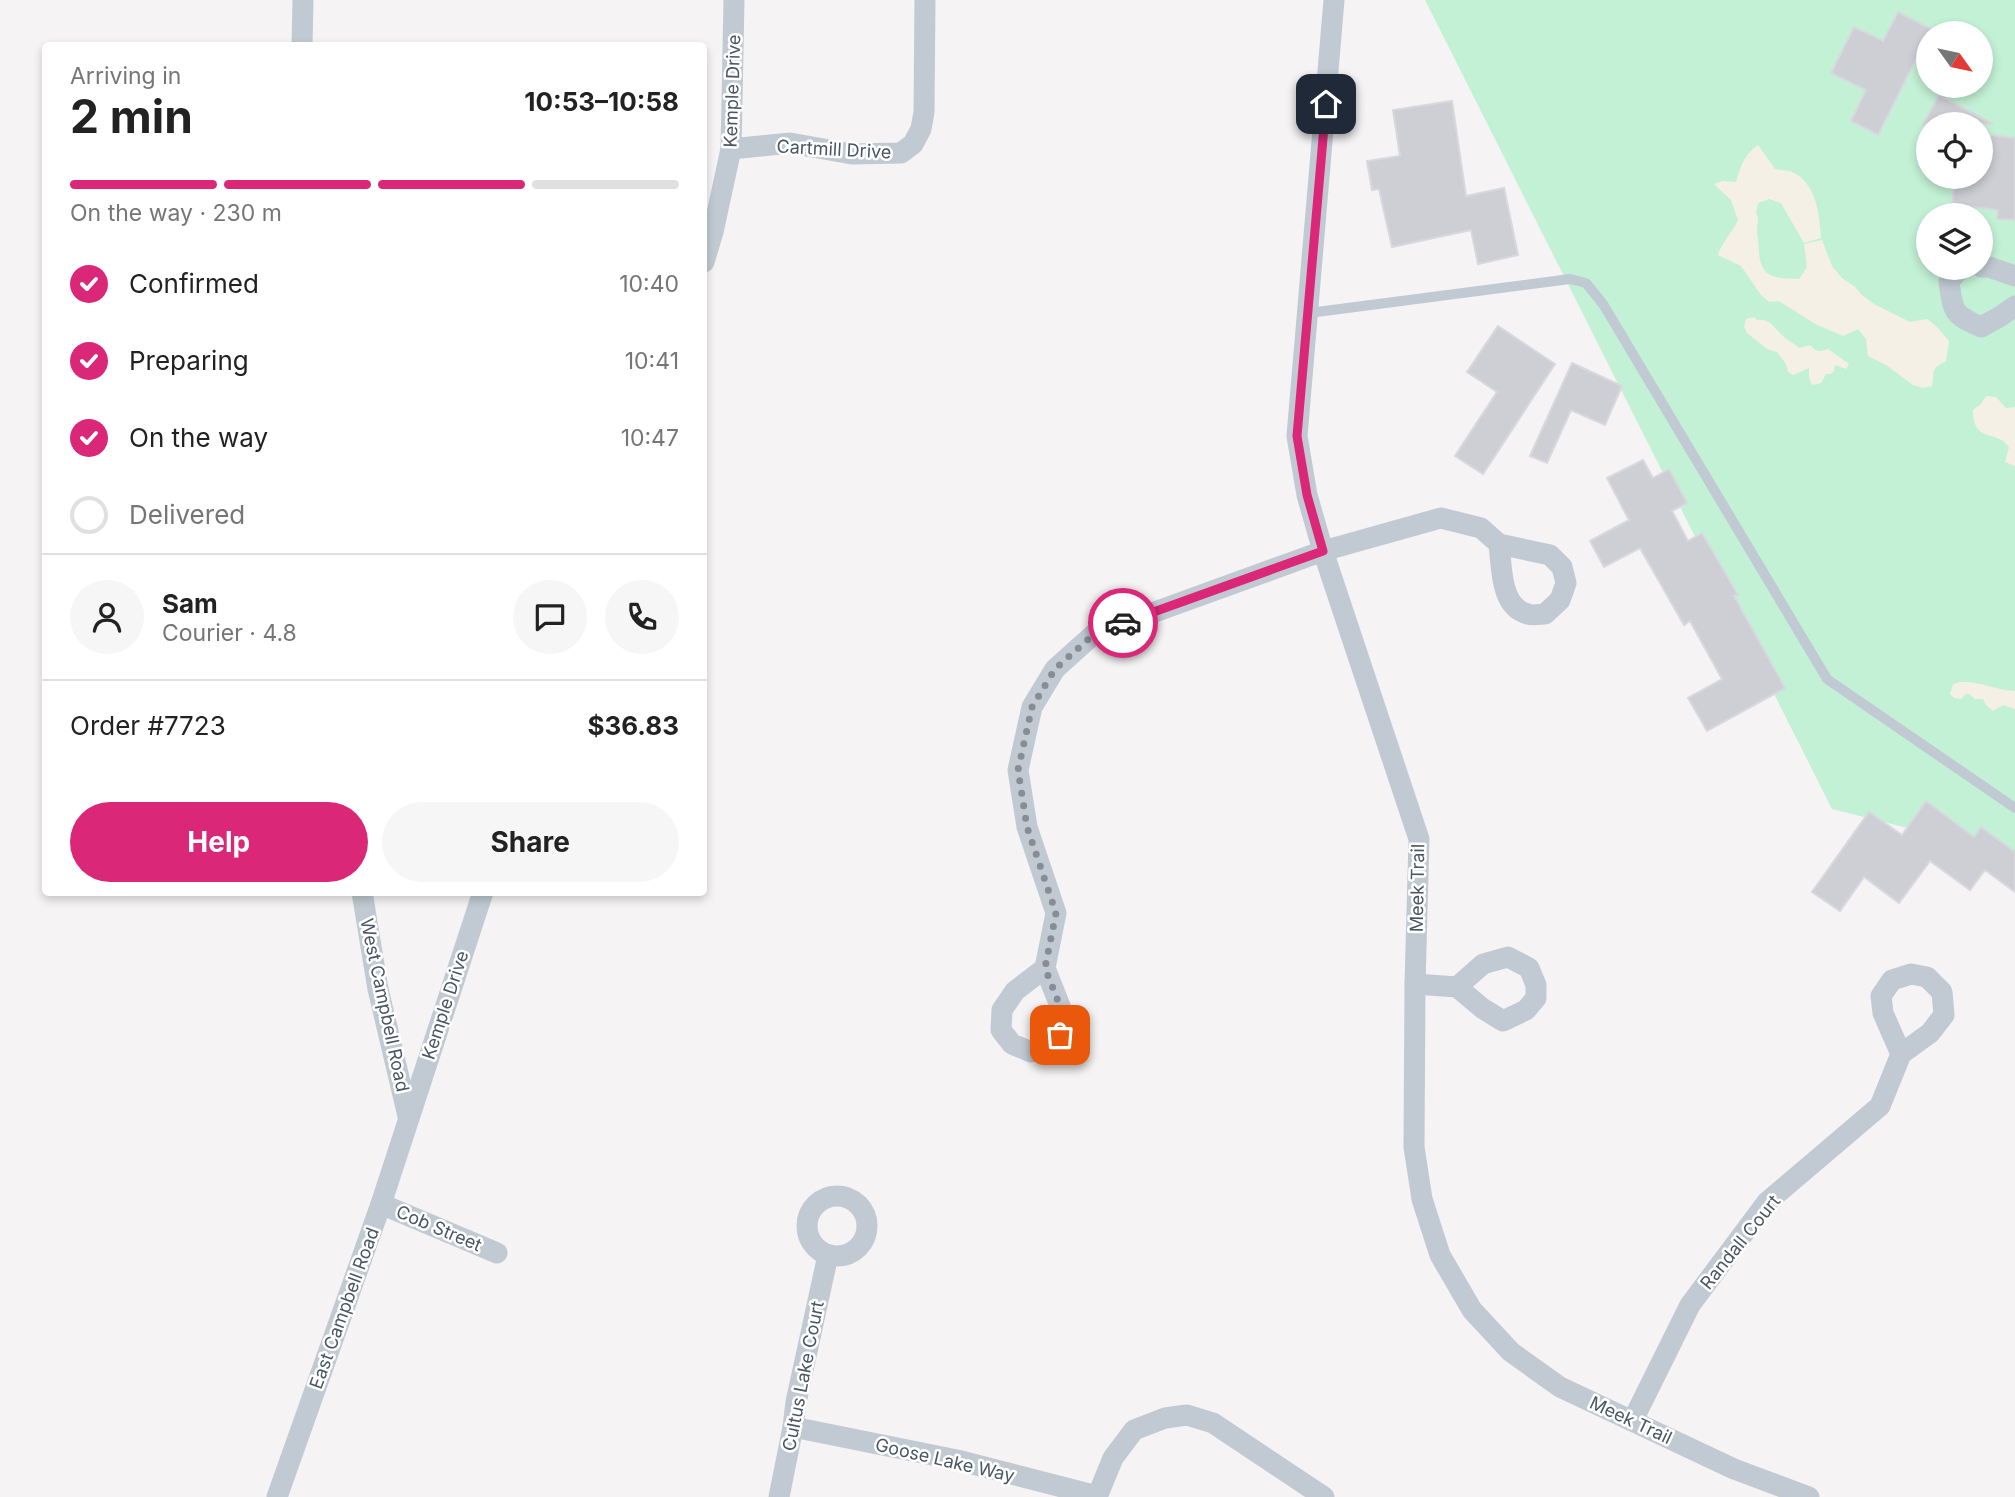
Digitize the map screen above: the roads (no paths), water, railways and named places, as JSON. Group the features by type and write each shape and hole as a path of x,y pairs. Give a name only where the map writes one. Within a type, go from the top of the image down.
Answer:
{"street":[{"path":"302,42 303,0"},
{"name":"Kemple Drive","path":"707,252 731,149 734,0"},
{"name":"Cartmill Drive","path":"731,149 790,143 852,154 901,153 913,144 921,129 924,112 925,0"},
{"name":"Meek Trail","path":"1334,0 1297,436 1307,495 1323,551 1419,839 1414,1147 1422,1199 1440,1255 1472,1310 1511,1352 1560,1387 1734,1469 1809,1497"},
{"path":"1993,268 2015,276"},
{"path":"1951,280 1951,302 1960,317 1982,327 2015,306"},
{"path":"1045,968 1056,913 1027,827 1018,770 1032,707 1055,669 1094,634 1323,551 1441,518 1481,528 1499,544"},
{"name":"West Campbell Road","path":"363,896 378,989 408,1118"},
{"name":"Kemple Drive","path":"408,1118 482,896"},
{"path":"1415,984 1457,987"},
{"name":"Randall Court","path":"1633,1420 1690,1305 1767,1202 1880,1106 1901,1054"},
{"name":"East Campbell Road","path":"276,1497 381,1204 408,1118"},
{"name":"Cob Street","path":"381,1204 498,1252"},
{"name":"Cultus Lake Court","path":"779,1497 796,1402 828,1255"},
{"path":"1097,1496 1113,1458 1135,1430 1166,1418 1187,1416 1213,1423 1324,1497"},
{"name":"Goose Lake Way","path":"793,1427 957,1460 1097,1496"}],"lane":[{"path":"1309,313 1570,279 1586,283 1603,304 1827,678 2015,807"}]}
